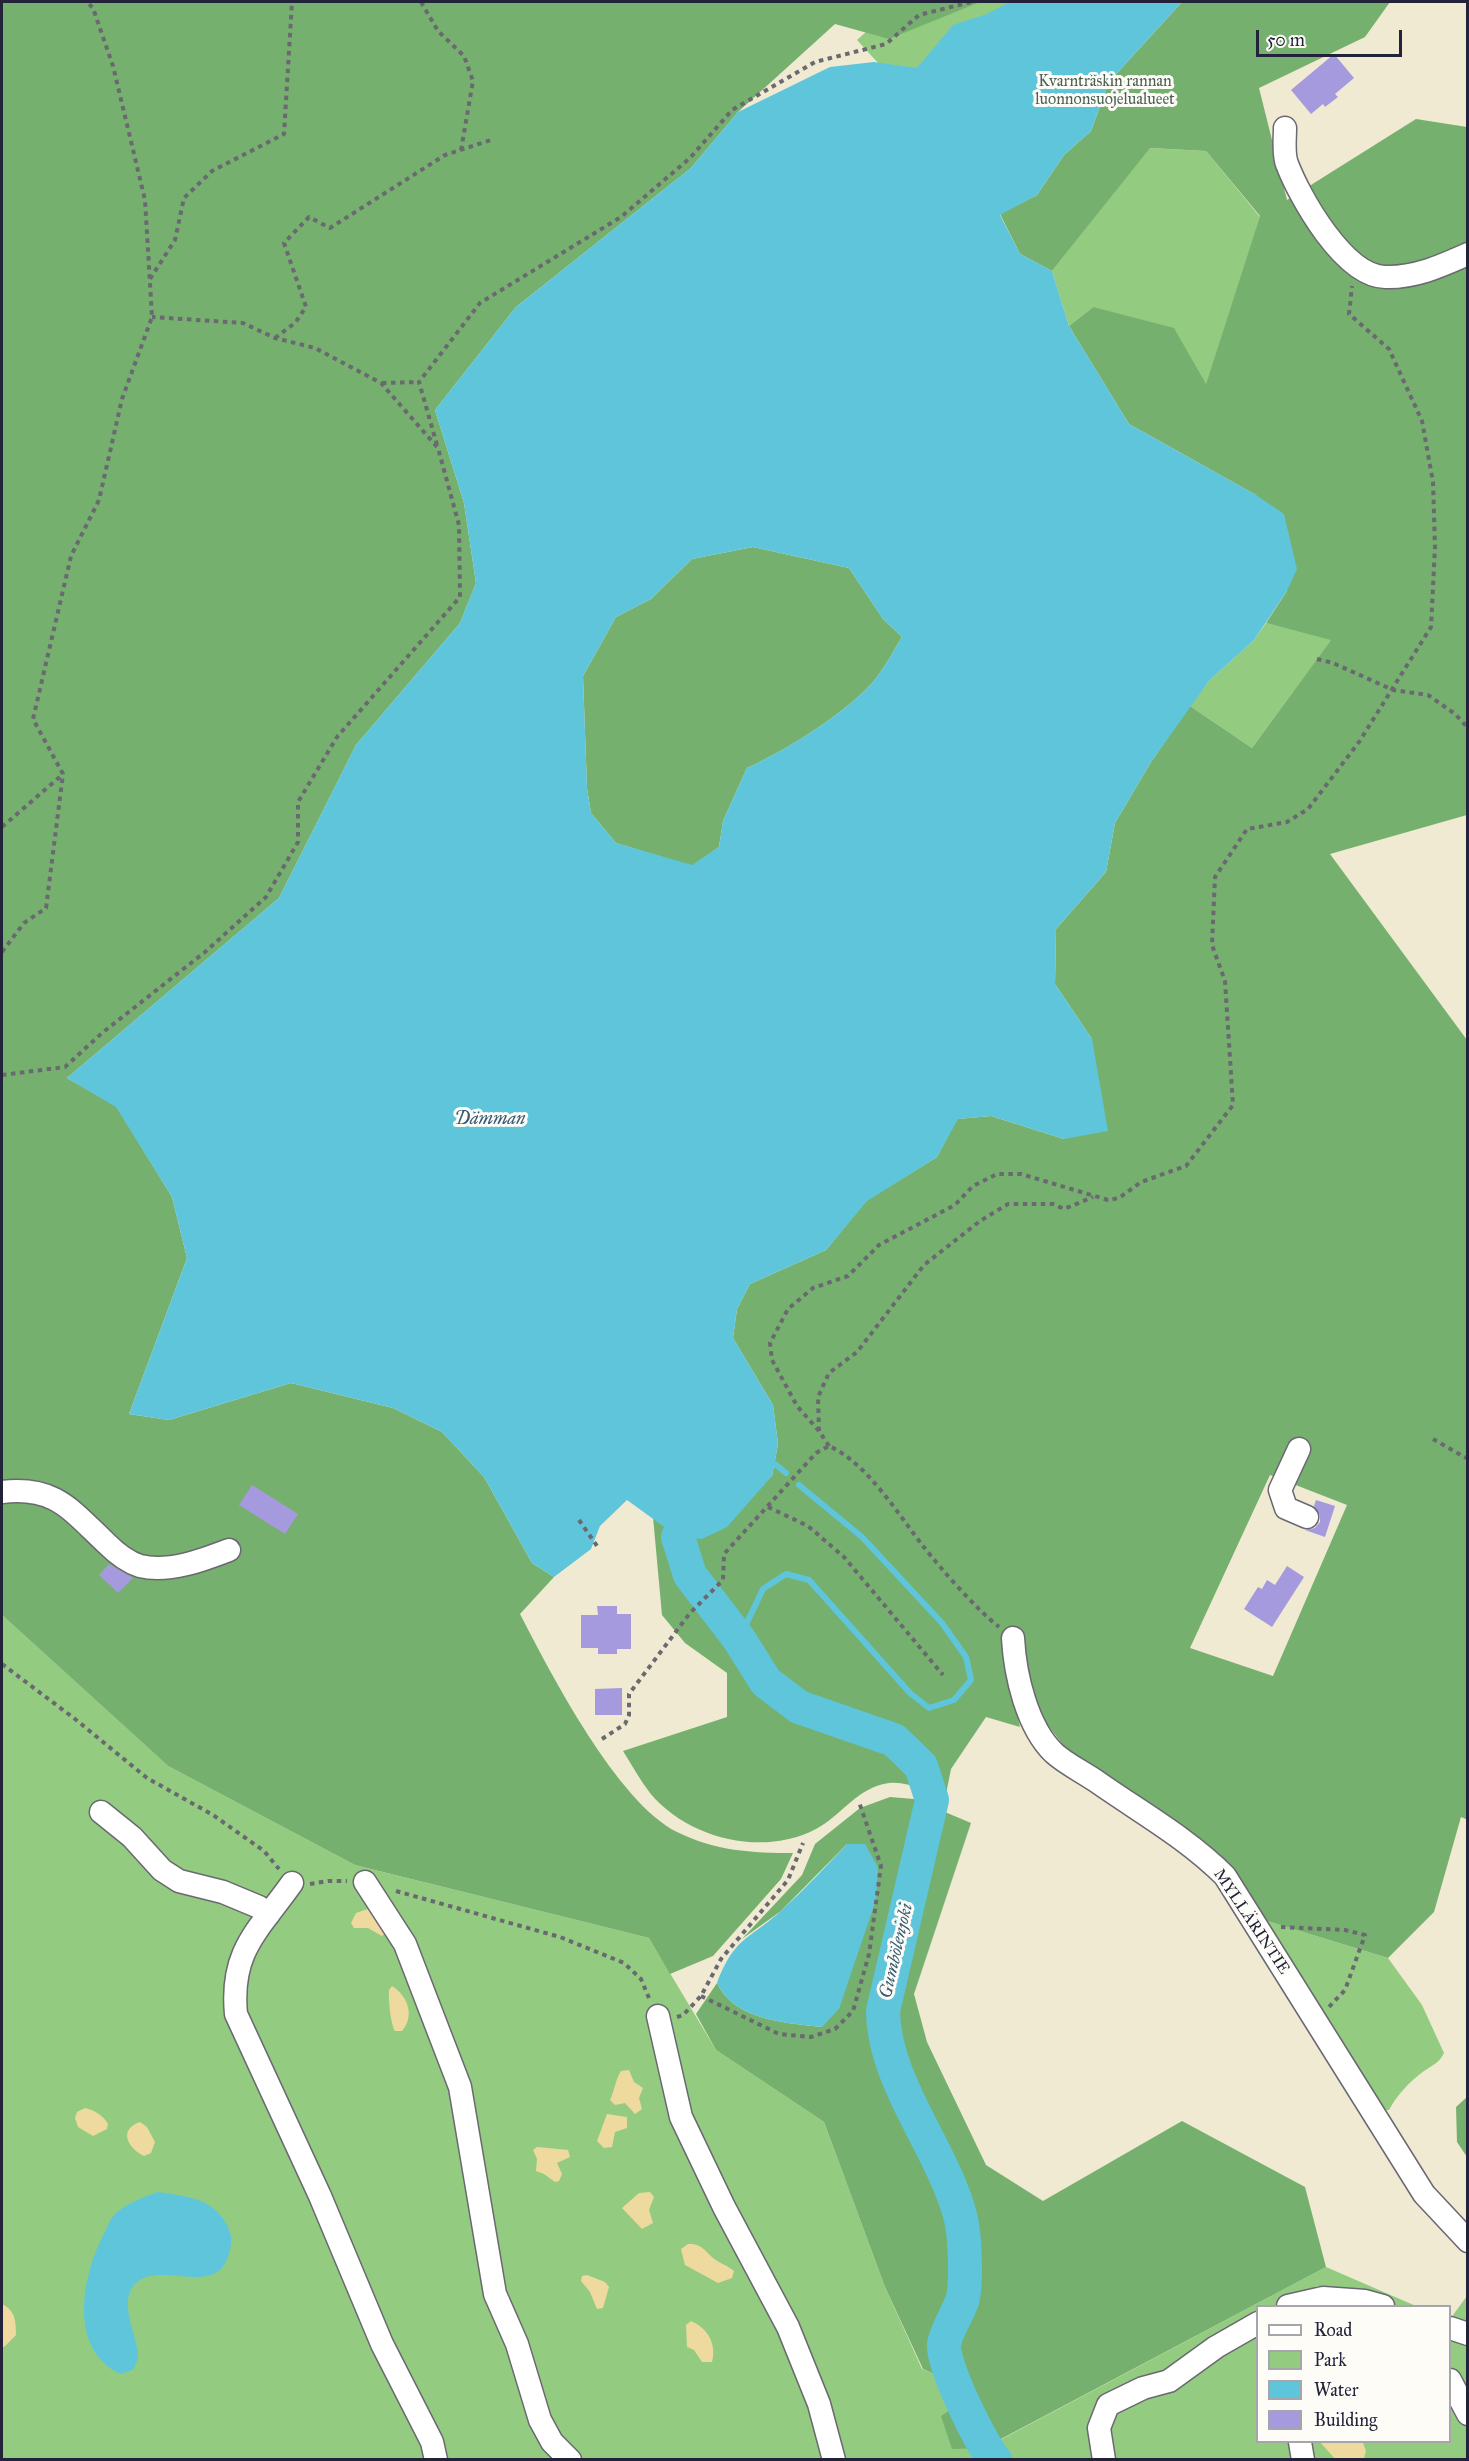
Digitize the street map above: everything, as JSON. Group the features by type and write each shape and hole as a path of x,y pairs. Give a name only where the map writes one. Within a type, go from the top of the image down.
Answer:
{"street":[{"path":"1285,128 1286,162 1317,224 1354,265 1382,278 1426,273 1467,254"},
{"path":"1299,1449 1280,1490 1286,1508 1307,1517"},
{"path":"2,1492 19,1490 45,1493 64,1504 120,1556 139,1566 158,1568 200,1561 229,1550"},
{"name":"MYLLÄRINTIE","path":"1014,1638 1014,1654 1026,1702 1036,1726 1054,1753 1201,1852 1225,1876 1424,2194 1467,2241"},
{"path":"100,1812 132,1837 162,1870 179,1881 223,1892 259,1907 269,1914"},
{"path":"292,1882 252,1936 240,1959 234,1988 236,2014 320,2196 382,2344 432,2442 436,2460"},
{"path":"365,1882 405,1944 460,2087 495,2294 517,2344 540,2420 552,2442 570,2460"},
{"path":"658,2016 681,2117 724,2207 788,2327 819,2403 834,2460"},
{"path":"1300,2305 1318,2302 1365,2301 1377,2305"},
{"path":"1104,2460 1100,2428 1108,2405 1143,2388 1169,2381 1216,2347 1256,2324"},
{"path":"1451,2329 1467,2334"},
{"path":"1451,2384 1467,2414"},
{"path":"1300,2443 1303,2460"}],"path":[{"path":"2,952 24,923 46,908 63,775 33,718 71,556 99,500 123,399 152,317 145,200 113,66 93,8 87,2"},
{"path":"150,279 175,240 184,198 212,171 284,134 292,2"},
{"path":"421,2 438,31 464,56 473,81 461,150"},
{"path":"419,382 480,303 621,218 690,158 732,110 815,62 886,44 919,15 971,2"},
{"path":"275,338 295,323 306,307 284,243 309,217 330,228 445,155 494,139"},
{"path":"1014,1638 993,1622 932,1556 892,1504 852,1461 829,1446 797,1406 772,1360 770,1343 788,1309 813,1288 848,1276 879,1245 955,1205 973,1186 997,1174 1021,1174 1093,1197 1108,1200 1119,1198 1141,1182 1186,1166 1233,1106 1225,981 1212,945 1215,877 1247,829 1287,822 1308,809 1359,742 1431,627 1433,482 1422,421 1389,349 1349,314 1354,265"},
{"path":"152,317 243,323 275,338 315,348 381,383 438,448"},
{"path":"381,383 419,382"},
{"path":"2,1075 65,1067 102,1033 205,952 266,897 298,842 298,802 337,737 460,597 459,525 419,382"},
{"path":"1317,659 1333,663 1393,690 1428,695 1455,714 1467,728"},
{"path":"2,827 63,775"},
{"path":"819,1431 818,1397 829,1373 856,1352 924,1265 980,1221 1008,1204 1053,1204 1064,1209 1093,1197"},
{"path":"1433,1439 1467,1459"},
{"path":"602,1739 625,1724 629,1715 630,1694 690,1613 723,1580 724,1554 816,1454 829,1446"},
{"path":"768,1507 808,1526 844,1557 943,1676"},
{"path":"579,1521 597,1546"},
{"path":"2,1664 75,1719 147,1778 213,1815 264,1851 292,1882 300,1885 328,1881 365,1882 560,1937 624,1963 640,1979 658,2016 671,2019 683,2015 701,1996 721,1959 788,1880 803,1842"},
{"path":"701,1996 779,2034 811,2037 835,2029 853,2011 869,1954 881,1866 860,1802"},
{"path":"1256,1926 1345,1930 1365,1935 1344,1990 1316,2020"}],"green space":[{"path":"2,2 980,2 889,39 835,24 738,112 691,168 516,307 435,410 464,503 476,583 460,623 356,745 279,898 67,1078 116,1106 172,1197 187,1258 129,1414 169,1420 291,1383 393,1408 442,1432 484,1477 532,1563 554,1577 520,1614 567,1701 609,1766 632,1794 654,1816 677,1832 691,1838 734,1850 793,1853 781,1879 713,1956 670,1974 649,1938 355,1865 168,1766 2,1615"},
{"name":"Kvarnträskin rannan luonnonsuojelualueet","path":"899,2 1054,2 935,125 857,40"},
{"path":"1182,2 1390,2 1365,37 1259,88 1287,200 1416,119 1467,127 1467,815 1330,854 1467,1040 1468,1820 1461,1817 1434,1912 1388,1958 1264,1920 1066,1749 1008,1673 1020,1727 986,1717 951,1769 945,1799 904,1784 889,1783 868,1790 816,1829 773,1842 727,1839 685,1822 666,1809 650,1793 623,1751 727,1717 727,1673 685,1643 662,1615 653,1517 678,1537 772,1476 778,1444 773,1405 733,1338 737,1309 750,1284 826,1250 866,1201 937,1157 957,1119 991,1116 1064,1139 1092,1039 1055,984 1056,929 1106,872 1115,823 1151,762 1190,706 1252,748 1331,640 1266,623 1287,591 1256,495 1129,424 1069,326 1093,307 1174,328 1206,384 1260,216 1206,151 1150,148 1052,271 1020,254 1000,214 1037,195 1064,155 1091,131 1109,82","holes":["1270,1475 1347,1505 1273,1676 1190,1648"]},
{"path":"1149,148 1206,151 1260,217 1206,385 1093,307 1069,326 1052,271"},
{"path":"753,547 849,568 883,619 902,637 877,677 851,703 799,740 747,768 723,821 719,847 692,866 616,843 591,813 587,788 583,676 616,617 651,599 692,559"},
{"path":"1266,623 1332,639 1252,748 1190,706 1209,681 1254,640"},
{"path":"2,1615 168,1766 355,1865 649,1938 716,2050 824,2122 885,2287 922,2369 949,2379 958,2405 985,2448 1326,2267 1414,2305 1256,2305 1256,2443 1451,2443 1451,2318 1467,2296 1467,2459 2,2459"},
{"path":"890,1797 914,1799 971,1823 914,1994 927,2042 986,2165 1043,2201 1182,2121 1305,2187 1326,2267 984,2448 952,2449 941,2416 958,2405 949,2380 923,2369 885,2287 824,2122 716,2050 696,2014 717,1983 725,1995 748,2012 777,2021 822,2027 847,1844 781,1911 742,1939 802,1875 815,1844 860,1808"},
{"path":"1264,1920 1388,1958 1422,2005 1444,2053 1438,2062 1409,2084 1389,2110 1379,2110"},
{"path":"1467,2097 1467,2157 1457,2142 1456,2107"}],"sand":[{"path":"368,1909 374,1912 385,1933 382,1936 368,1928 354,1928 351,1923 356,1913"},
{"path":"392,1986 402,1995 408,2007 408,2019 402,2031 395,2031 392,2024 389,1990"},
{"path":"629,2070 634,2082 643,2088 639,2098 642,2109 635,2114 625,2103 615,2105 610,2100 621,2071"},
{"path":"85,2108 104,2118 108,2124 107,2129 93,2136 78,2127 75,2118 77,2112"},
{"path":"607,2114 627,2117 627,2128 615,2132 612,2147 604,2148 597,2141"},
{"path":"140,2122 147,2127 155,2142 151,2153 144,2156 130,2144 127,2134 133,2125"},
{"path":"537,2147 568,2150 570,2157 557,2163 562,2174 559,2181 555,2182 536,2171 537,2159 533,2150"},
{"path":"650,2192 654,2197 649,2210 653,2223 642,2229 622,2208 639,2193"},
{"path":"688,2244 699,2246 715,2260 734,2271 732,2278 718,2283 685,2265 681,2249"},
{"path":"587,2275 605,2282 609,2287 603,2308 597,2309 590,2292 581,2281 582,2276"},
{"path":"2,2304 10,2309 16,2330 16,2335 4,2347 2,2347"},
{"path":"691,2321 702,2328 710,2338 713,2349 712,2362 702,2362 694,2350 687,2347 686,2325"},
{"path":"1321,2443 1363,2443 1366,2451 1364,2458 1335,2459"}],"water":[{"name":"Dämman","path":"1010,2 1182,2 1109,82 1091,131 1064,155 1037,195 1000,215 1020,254 1052,271 1069,326 1129,424 1256,495 1284,514 1297,569 1287,591 1254,640 1209,681 1151,762 1115,823 1106,872 1056,929 1055,984 1092,1039 1108,1131 1064,1139 991,1116 958,1119 937,1157 867,1201 826,1250 750,1284 737,1309 733,1338 773,1405 778,1444 772,1476 727,1527 702,1539 678,1537 627,1500 600,1526 591,1549 554,1577 532,1563 484,1477 442,1432 393,1408 291,1383 169,1420 129,1414 187,1258 172,1197 116,1107 67,1078 279,898 356,745 460,623 476,583 464,503 435,410 516,307 691,168 738,112 830,67 874,62 917,68 953,25 987,14","holes":["753,547 849,568 883,619 902,637 877,677 835,716 780,751 747,768 723,821 719,847 692,865 616,843 591,813 587,788 583,676 616,617 651,599 692,559"]},
{"path":"847,1844 865,1844 878,1867 876,1900 839,2009 822,2027 777,2021 748,2012 736,2005 717,1983 730,1956 744,1940 791,1902"},
{"path":"158,2192 201,2201 218,2212 227,2225 231,2235 231,2244 226,2262 216,2272 204,2277 159,2275 145,2277 134,2285 128,2301 128,2311 138,2358 134,2369 121,2374 104,2363 92,2348 86,2330 84,2310 90,2269 113,2216 128,2204"}],"building":[{"path":"1334,54 1354,78 1335,94 1338,97 1325,107 1323,104 1311,114 1291,90"},
{"path":"252,1485 298,1514 285,1534 239,1505"},
{"path":"1316,1500 1335,1506 1325,1537 1305,1530 1315,1528 1320,1522 1320,1515 1314,1506"},
{"path":"109,1564 133,1578 118,1593 99,1575"},
{"path":"1287,1566 1304,1577 1272,1627 1244,1609 1258,1587 1262,1589 1267,1580 1275,1585"},
{"path":"597,1606 617,1606 617,1614 631,1614 631,1649 617,1649 617,1654 598,1654 598,1648 581,1648 581,1615 598,1615"},
{"path":"622,1688 622,1715 595,1715 595,1689"}],"waterway":[{"path":"775,1464 786,1473"},
{"path":"739,1639 763,1589 786,1574 809,1580 910,1693 929,1708 954,1700 971,1680 966,1657 942,1623 862,1537 799,1485"},
{"name":"Gumbölenjoki","path":"678,1537 690,1575 739,1639 766,1682 799,1707 894,1740 921,1766 932,1800 883,2011 886,2038 893,2065 942,2168 961,2219 965,2261 964,2294 945,2338 945,2354 963,2403 995,2460"}]}
